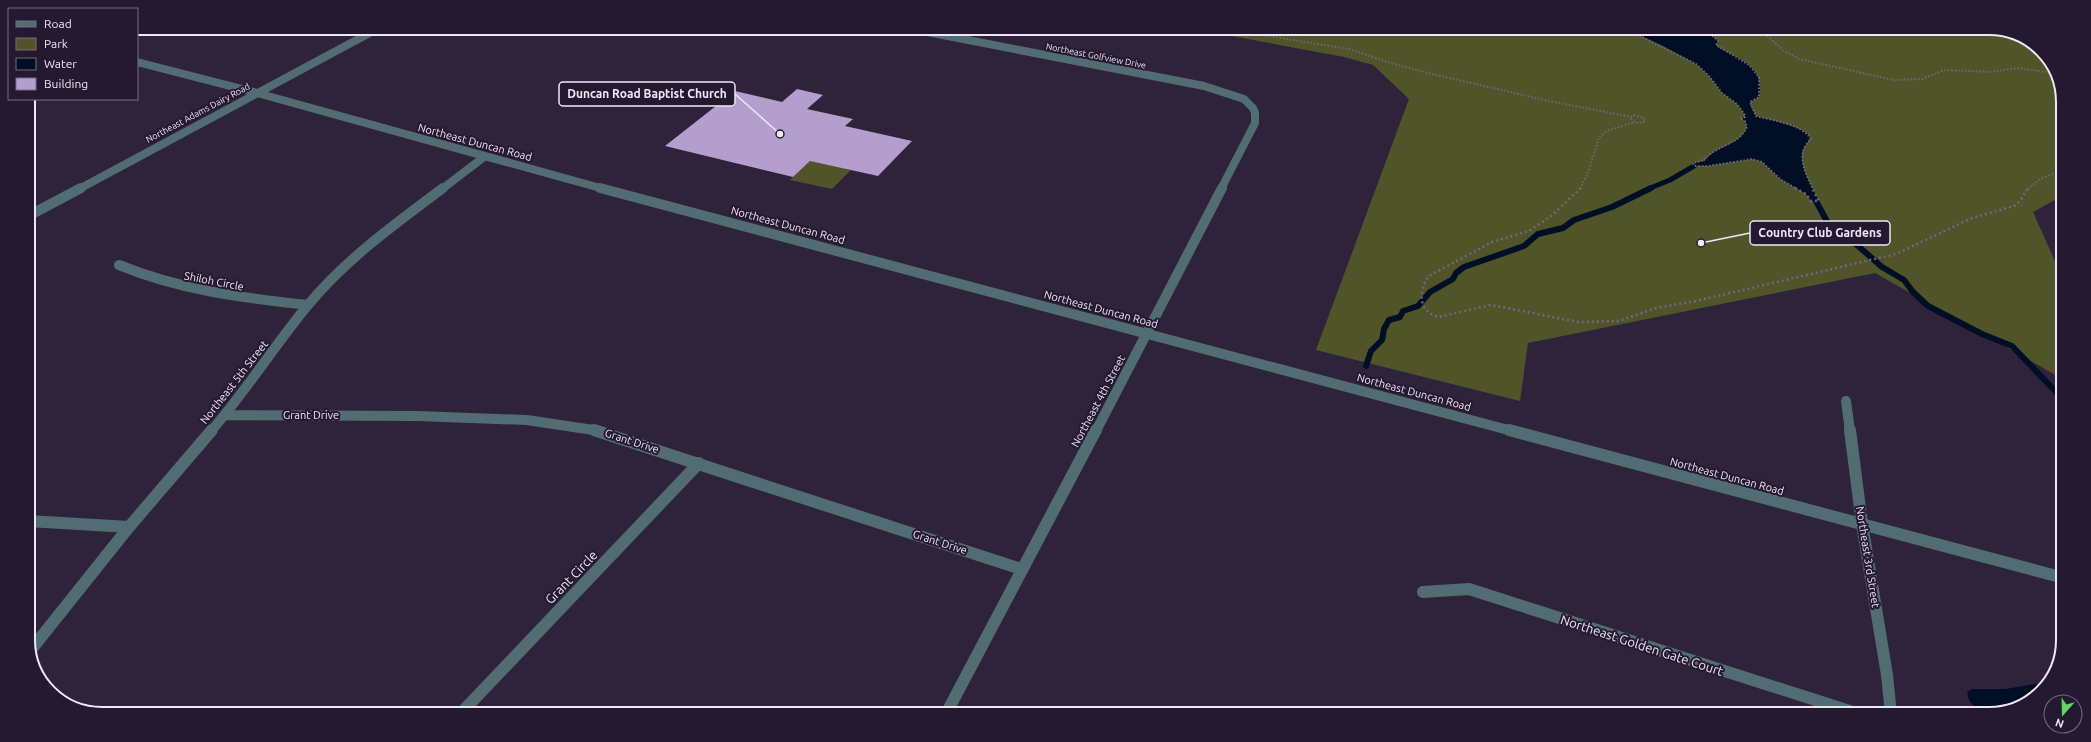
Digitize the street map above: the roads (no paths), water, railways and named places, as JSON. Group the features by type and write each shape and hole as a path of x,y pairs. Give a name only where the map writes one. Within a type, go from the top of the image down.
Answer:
{"street":[{"name":"Northeast Adams Dairy Road","path":"35,212 366,35"},
{"name":"Northeast Golfview Drive","path":"943,35 1204,86 1234,95 1246,101"},
{"name":"Northeast Duncan Road","path":"138,62 257,93 484,157 2056,576"},
{"name":"Northeast 4th Street","path":"950,707 1021,569 1147,334 1255,123 1254,109 1246,101"},
{"name":"Northeast 5th Street","path":"35,645 129,527 225,415 308,305 342,268 376,238 484,157"},
{"name":"Shiloh Circle","path":"119,265 147,278 218,295 308,305"},
{"name":"Northeast 3rd Street","path":"1846,401 1862,524 1887,674 1889,707"},
{"name":"Grant Drive","path":"225,415 417,416 527,420 600,430 1021,569"},
{"name":"Grant Circle","path":"467,707 699,463"},
{"path":"35,521 129,527"},
{"name":"Northeast Golden Gate Court","path":"1423,592 1470,589 1837,707"}],"water":[{"path":"1639,35 1711,35 1718,41 1716,45 1719,48 1736,56 1750,66 1759,78 1759,97 1750,102 1756,116 1794,127 1806,133 1810,137 1802,153 1802,159 1808,178 1819,201 1811,201 1806,194 1780,179 1762,162 1752,159 1708,166 1694,166 1693,163 1705,161 1714,152 1733,142 1744,134 1747,127 1745,121 1740,118 1745,117 1745,115 1737,104 1722,93 1709,76 1696,64"},
{"path":"2040,683 2026,696 2019,700 2006,705 1998,706 1974,707 1969,700 1967,692 1972,689 2006,689"}],"waterway":[{"path":"1648,189 1670,180 1694,166"},
{"path":"1366,366 1371,351 1382,340 1384,329 1389,320 1400,317 1403,311 1418,306 1430,292 1453,279 1456,273 1464,267 1524,246 1538,234 1563,228 1574,220 1612,207 1651,188"},
{"path":"1816,201 1831,229 1857,245 1882,267 1904,280 1913,292 1928,306 1982,334 2012,346 2056,392"}],"place":[{"name":"Duncan Road Baptist Church","path":"780,134"},
{"name":"Country Club Gardens","path":"1701,243"}]}
